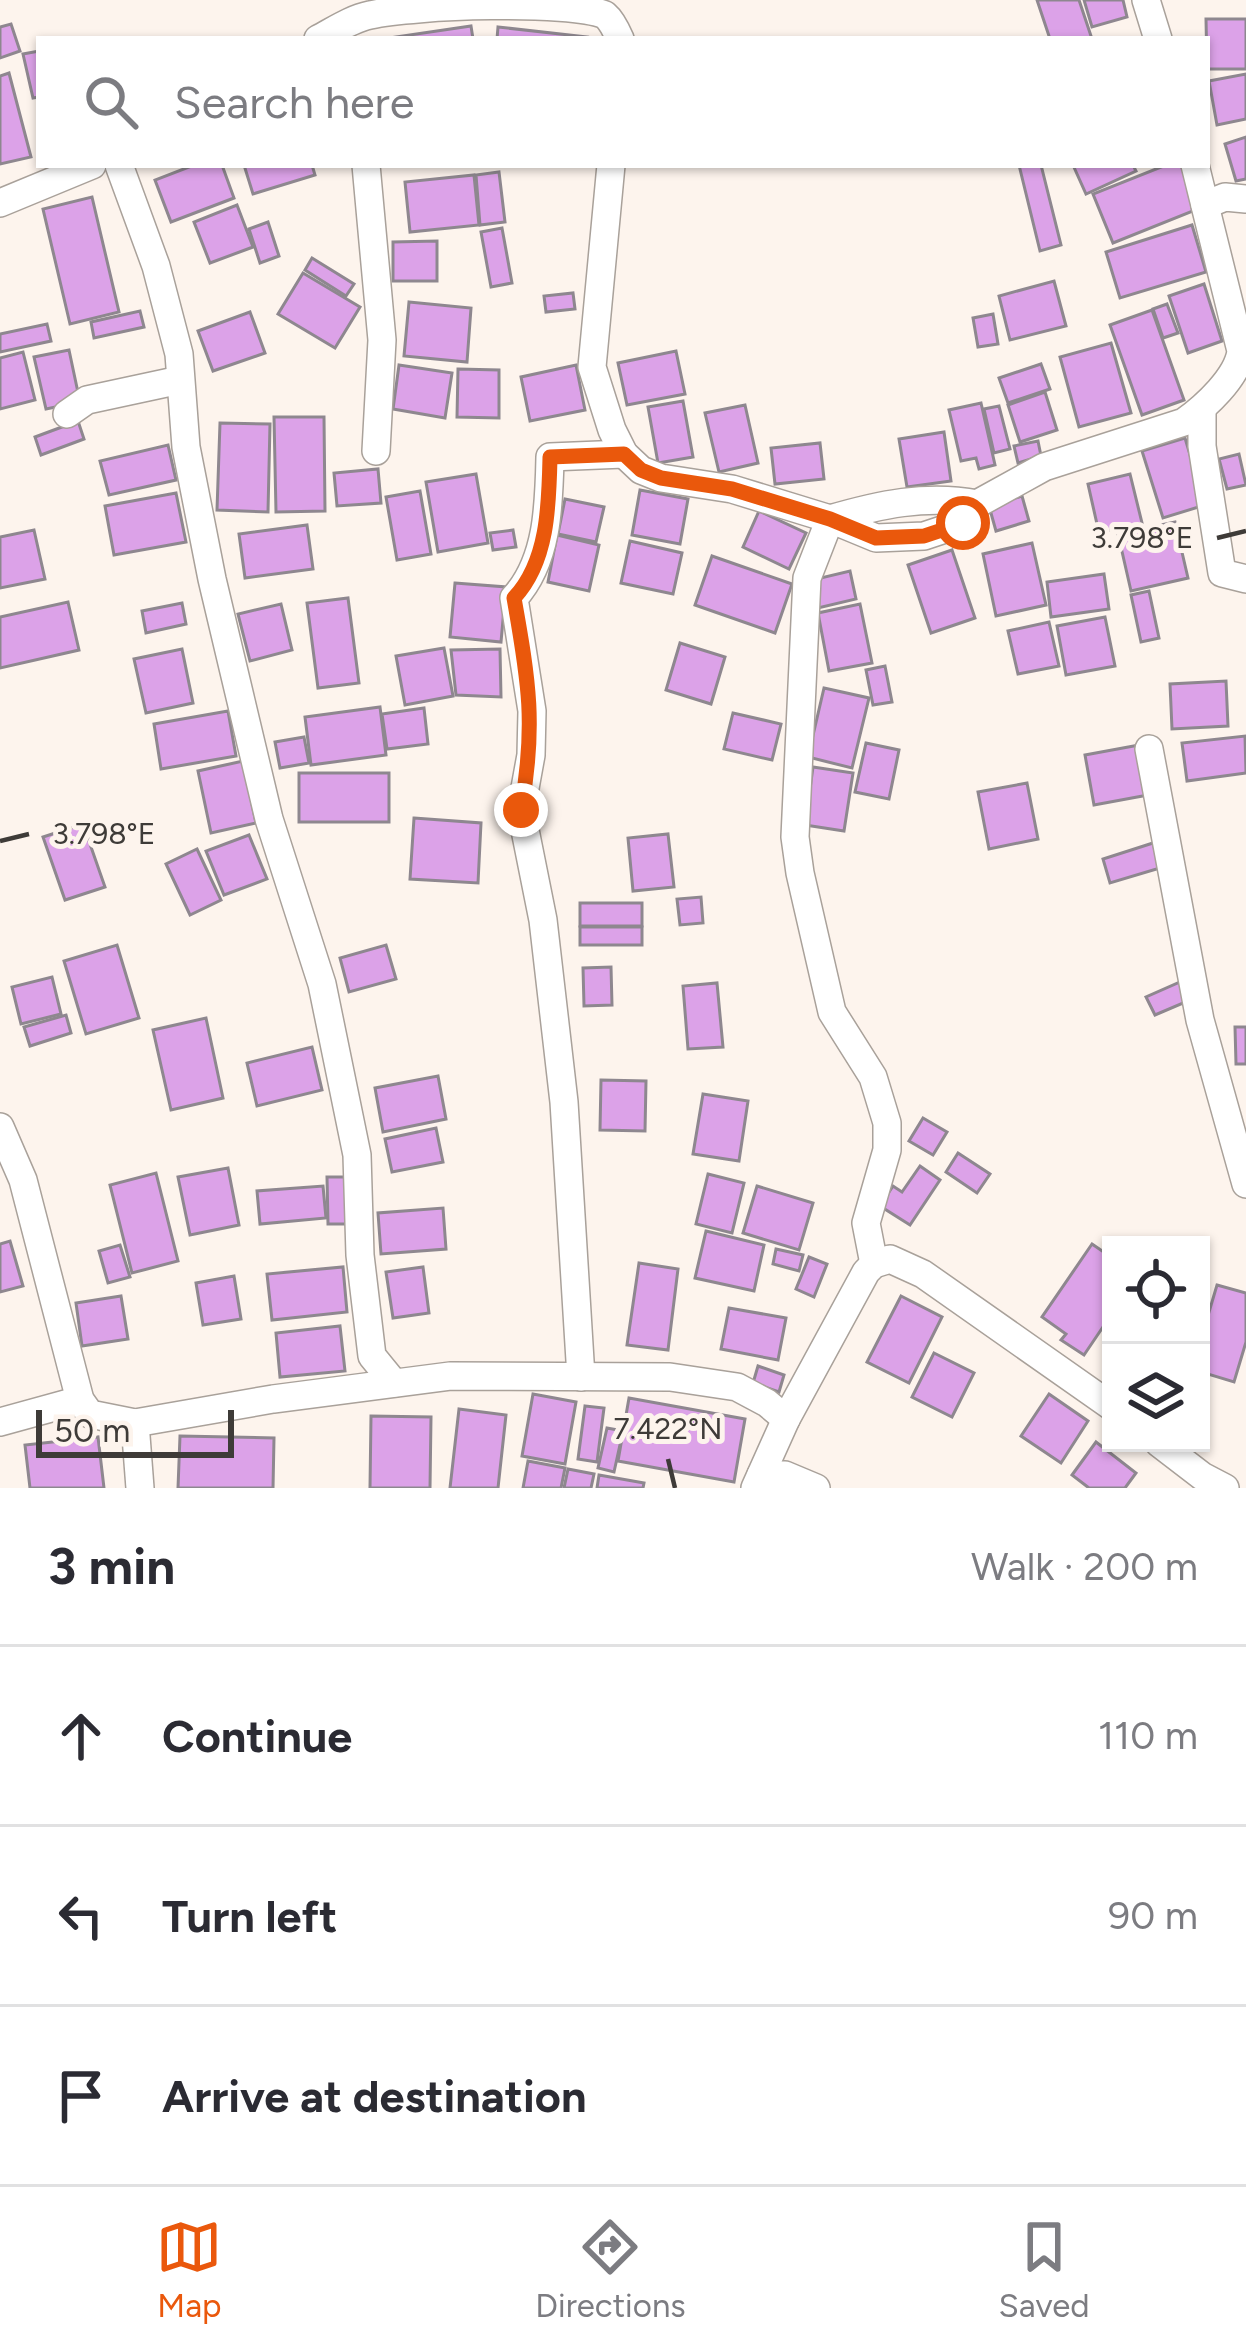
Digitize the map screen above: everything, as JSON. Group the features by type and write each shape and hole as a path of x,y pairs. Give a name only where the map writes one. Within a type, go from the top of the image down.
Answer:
{"street":[{"path":"1146,0 1157,36"},
{"path":"348,31 368,15 444,4 552,2 604,14 618,36"},
{"path":"0,203 85,168"},
{"path":"120,168 156,266 179,354 186,447 212,579 269,819 322,985 357,1155 360,1255 373,1356 394,1383"},
{"path":"366,168 382,340 376,451"},
{"path":"611,168 592,367 624,454 641,470 661,478 732,489 876,538 924,536 963,523 977,504 1044,467 1184,422 1202,409 1243,361 1196,168"},
{"path":"1205,205 1225,197 1246,199"},
{"path":"67,414 87,400 180,380"},
{"path":"1202,409 1202,446 1222,573 1246,578"},
{"path":"581,1377 564,1102 543,920 521,810 531,755 532,711 514,598 532,579 548,521 550,457 624,454"},
{"path":"758,1482 786,1419 874,1264 866,1223 887,1150 887,1123 873,1077 832,1012 795,837 807,578 830,519"},
{"path":"1149,749 1200,1020 1246,1184"},
{"path":"0,1127 23,1180 80,1400 90,1414 135,1423 450,1376 670,1377 737,1388 786,1419"},
{"path":"874,1264 890,1259 923,1274 1102,1399"},
{"path":"0,1422 80,1400"},
{"path":"135,1423 140,1488"},
{"path":"1170,1452 1225,1488"},
{"path":"758,1482 785,1475 816,1488"}],"building":[{"path":"1037,0 1079,0 1091,36 1049,36"},
{"path":"1084,0 1123,0 1127,17 1092,27"},
{"path":"1206,19 1246,19 1246,69 1210,69 1210,36"},
{"path":"11,24 20,51 0,58 0,27"},
{"path":"471,26 473,36 403,36"},
{"path":"498,27 578,36 497,36"},
{"path":"36,52 36,98 33,98 23,54"},
{"path":"9,73 31,157 0,164 0,76"},
{"path":"1246,74 1246,119 1217,125 1210,81"},
{"path":"1246,137 1246,179 1236,181 1225,144"},
{"path":"186,168 223,168 234,198 171,222 155,180"},
{"path":"245,168 313,168 315,175 253,194"},
{"path":"1020,168 1042,168 1061,245 1040,251"},
{"path":"1074,168 1136,171 1086,194"},
{"path":"1158,168 1182,168 1198,209 1113,243 1093,194"},
{"path":"499,172 505,222 480,225 476,175"},
{"path":"474,175 479,225 410,232 405,182"},
{"path":"92,197 119,312 70,324 43,209"},
{"path":"237,205 253,247 210,263 194,222"},
{"path":"268,222 279,256 260,263 249,229"},
{"path":"1192,225 1206,272 1120,298 1106,252"},
{"path":"502,228 512,283 491,287 481,232"},
{"path":"437,241 437,281 393,281 393,242"},
{"path":"312,258 354,284 346,296 305,270"},
{"path":"303,273 360,307 335,348 278,314"},
{"path":"1054,281 1066,326 1010,340 999,296"},
{"path":"1204,284 1222,341 1188,353 1169,296"},
{"path":"573,293 575,309 546,312 544,296"},
{"path":"409,302 471,308 467,362 404,356"},
{"path":"1167,304 1178,333 1163,338 1153,309"},
{"path":"1152,310 1184,400 1142,415 1110,325"},
{"path":"140,311 144,327 94,338 91,322"},
{"path":"250,312 265,353 213,371 198,331"},
{"path":"993,314 998,344 978,347 973,318"},
{"path":"47,324 51,341 0,352 0,334"},
{"path":"1111,343 1131,413 1079,427 1060,357"},
{"path":"69,350 80,402 46,409 34,357"},
{"path":"676,351 685,394 627,405 618,363"},
{"path":"23,352 35,400 0,409 0,358"},
{"path":"1041,364 1050,389 1008,403 999,378"},
{"path":"399,365 452,373 445,418 393,409"},
{"path":"576,365 585,410 530,421 521,377"},
{"path":"458,369 499,370 499,418 457,417"},
{"path":"1045,392 1057,430 1020,442 1008,405"},
{"path":"683,401 693,457 658,463 648,407"},
{"path":"981,403 995,465 979,469 976,458 961,461 949,410"},
{"path":"745,405 758,463 719,472 705,413"},
{"path":"999,406 1010,449 994,453 984,409"},
{"path":"274,417 324,417 325,511 276,512"},
{"path":"78,421 84,439 41,455 35,437"},
{"path":"220,423 270,424 268,512 217,510"},
{"path":"944,432 951,481 907,487 899,439"},
{"path":"1185,438 1205,505 1163,518 1142,451"},
{"path":"1038,441 1041,456 1018,463 1014,446"},
{"path":"820,443 824,479 775,484 771,448"},
{"path":"168,445 176,480 109,495 100,461"},
{"path":"1239,454 1246,485 1227,489 1219,459"},
{"path":"378,469 381,503 337,506 334,473"},
{"path":"476,474 488,543 438,552 426,482"},
{"path":"1130,474 1142,523 1099,533 1088,484"},
{"path":"640,490 688,499 680,544 632,535"},
{"path":"420,491 431,554 397,560 386,497"},
{"path":"176,493 186,542 114,555 105,506"},
{"path":"1022,496 1029,521 996,531 989,506"},
{"path":"565,499 604,507 596,542 558,534"},
{"path":"759,511 806,533 789,569 743,547"},
{"path":"1175,522 1188,578 1131,591 1118,534"},
{"path":"307,525 313,569 245,578 239,534"},
{"path":"34,530 45,579 0,588 0,537"},
{"path":"513,530 516,547 493,550 490,533"},
{"path":"557,535 599,545 589,591 548,582"},
{"path":"630,541 682,553 673,594 621,583"},
{"path":"1032,543 1046,605 996,616 983,554"},
{"path":"952,550 975,618 931,633 908,565"},
{"path":"712,556 792,584 775,633 695,605"},
{"path":"850,571 856,599 818,608 812,580"},
{"path":"1104,574 1109,609 1051,617 1047,582"},
{"path":"455,583 506,587 501,642 450,637"},
{"path":"1149,591 1159,638 1141,642 1131,595"},
{"path":"348,598 359,683 318,688 307,603"},
{"path":"68,602 79,650 0,668 0,617"},
{"path":"182,603 186,624 146,633 142,611"},
{"path":"281,604 292,650 250,661 238,614"},
{"path":"860,604 872,663 829,671 818,613"},
{"path":"1105,617 1115,666 1066,675 1057,626"},
{"path":"1049,622 1059,666 1018,674 1008,631"},
{"path":"680,643 725,657 711,704 666,690"},
{"path":"444,648 453,696 405,705 396,656"},
{"path":"182,649 193,703 146,713 134,659"},
{"path":"500,649 501,697 456,695 451,650"},
{"path":"885,666 892,702 873,705 866,670"},
{"path":"1226,681 1228,726 1172,729 1170,684"},
{"path":"824,688 869,698 852,768 808,757"},
{"path":"380,707 386,755 311,765 305,717"},
{"path":"424,708 428,744 387,749 382,714"},
{"path":"228,711 236,756 161,769 154,724"},
{"path":"733,713 781,724 772,760 724,749"},
{"path":"1245,736 1246,773 1187,781 1182,743"},
{"path":"304,737 309,763 280,768 275,742"},
{"path":"866,743 899,750 889,799 855,792"},
{"path":"1139,745 1148,795 1094,805 1085,755"},
{"path":"243,761 256,823 211,833 198,771"},
{"path":"813,767 853,773 844,831 805,825"},
{"path":"299,773 389,773 389,822 299,822"},
{"path":"1027,783 1038,839 989,849 978,792"},
{"path":"414,818 481,823 478,883 410,879"},
{"path":"83,824 105,887 65,900 43,837"},
{"path":"668,834 674,887 633,891 628,838"},
{"path":"249,835 267,879 224,895 206,851"},
{"path":"1153,843 1160,868 1110,883 1103,859"},
{"path":"197,849 221,900 190,915 166,864"},
{"path":"701,897 703,923 680,925 677,899"},
{"path":"580,903 642,903 642,926 580,926"},
{"path":"580,927 642,927 642,945 580,945"},
{"path":"117,945 139,1018 86,1034 64,961"},
{"path":"386,945 396,979 349,992 340,958"},
{"path":"611,967 612,1005 584,1006 583,968"},
{"path":"52,977 61,1014 21,1024 12,987"},
{"path":"1180,982 1188,1001 1155,1015 1146,997"},
{"path":"717,983 723,1047 688,1049 683,986"},
{"path":"66,1015 71,1033 30,1046 24,1027"},
{"path":"206,1018 223,1098 171,1110 153,1030"},
{"path":"1235,1027 1246,1027 1246,1064 1236,1064"},
{"path":"312,1047 322,1090 257,1106 247,1063"},
{"path":"438,1076 446,1119 383,1132 375,1088"},
{"path":"601,1080 646,1081 645,1131 600,1130"},
{"path":"703,1094 748,1101 739,1161 693,1154"},
{"path":"923,1118 947,1132 933,1155 909,1141"},
{"path":"436,1128 443,1162 392,1172 385,1139"},
{"path":"958,1153 990,1174 977,1193 946,1172"},
{"path":"920,1166 940,1180 910,1225 880,1206 893,1186 902,1192"},
{"path":"228,1168 239,1225 190,1235 178,1177"},
{"path":"156,1173 178,1261 132,1273 110,1185"},
{"path":"708,1174 744,1183 732,1233 696,1224"},
{"path":"327,1177 349,1177 349,1224 328,1224"},
{"path":"323,1186 326,1218 260,1224 257,1191"},
{"path":"757,1186 813,1203 799,1250 743,1233"},
{"path":"443,1208 446,1249 381,1254 378,1213"},
{"path":"706,1231 764,1245 754,1291 695,1278"},
{"path":"10,1241 23,1286 0,1292 0,1244"},
{"path":"1092,1244 1102,1251 1102,1328 1084,1355 1061,1340 1066,1334 1042,1317"},
{"path":"120,1245 130,1277 108,1283 99,1251"},
{"path":"776,1249 803,1255 799,1271 773,1264"},
{"path":"809,1257 827,1264 814,1297 796,1289"},
{"path":"639,1263 678,1269 668,1350 627,1345"},
{"path":"343,1267 347,1312 272,1320 267,1274"},
{"path":"423,1267 429,1313 393,1318 386,1272"},
{"path":"234,1276 241,1319 203,1325 196,1283"},
{"path":"1217,1285 1246,1293 1246,1342 1234,1382 1210,1375 1210,1309"},
{"path":"121,1296 128,1339 82,1346 76,1303"},
{"path":"901,1296 942,1317 909,1383 867,1362"},
{"path":"729,1308 786,1318 778,1360 721,1349"},
{"path":"340,1326 345,1371 280,1377 276,1333"},
{"path":"934,1353 974,1373 952,1417 912,1397"},
{"path":"758,1366 784,1375 779,1392 753,1383"},
{"path":"533,1394 576,1402 565,1464 522,1456"},
{"path":"1049,1394 1088,1421 1061,1463 1021,1436"},
{"path":"629,1398 745,1419 734,1482 618,1461"},
{"path":"585,1406 604,1408 597,1462 578,1459"},
{"path":"459,1409 506,1415 498,1488 450,1488"},
{"path":"371,1416 431,1417 430,1488 370,1488"},
{"path":"607,1428 623,1431 614,1472 598,1468"},
{"path":"180,1436 274,1438 273,1488 178,1488"},
{"path":"98,1437 104,1488 30,1488 25,1445"},
{"path":"1096,1442 1102,1452 1109,1452 1136,1473 1125,1488 1089,1488 1072,1475"},
{"path":"528,1461 565,1468 561,1488 523,1488"},
{"path":"568,1469 594,1474 591,1488 564,1488"},
{"path":"599,1475 644,1483 643,1488 597,1488"}],"route":[{"path":"521,810 531,755 532,711 514,598 532,579 548,521 550,457 624,454 641,470 661,478 732,489 876,538 924,536 963,523"}]}
